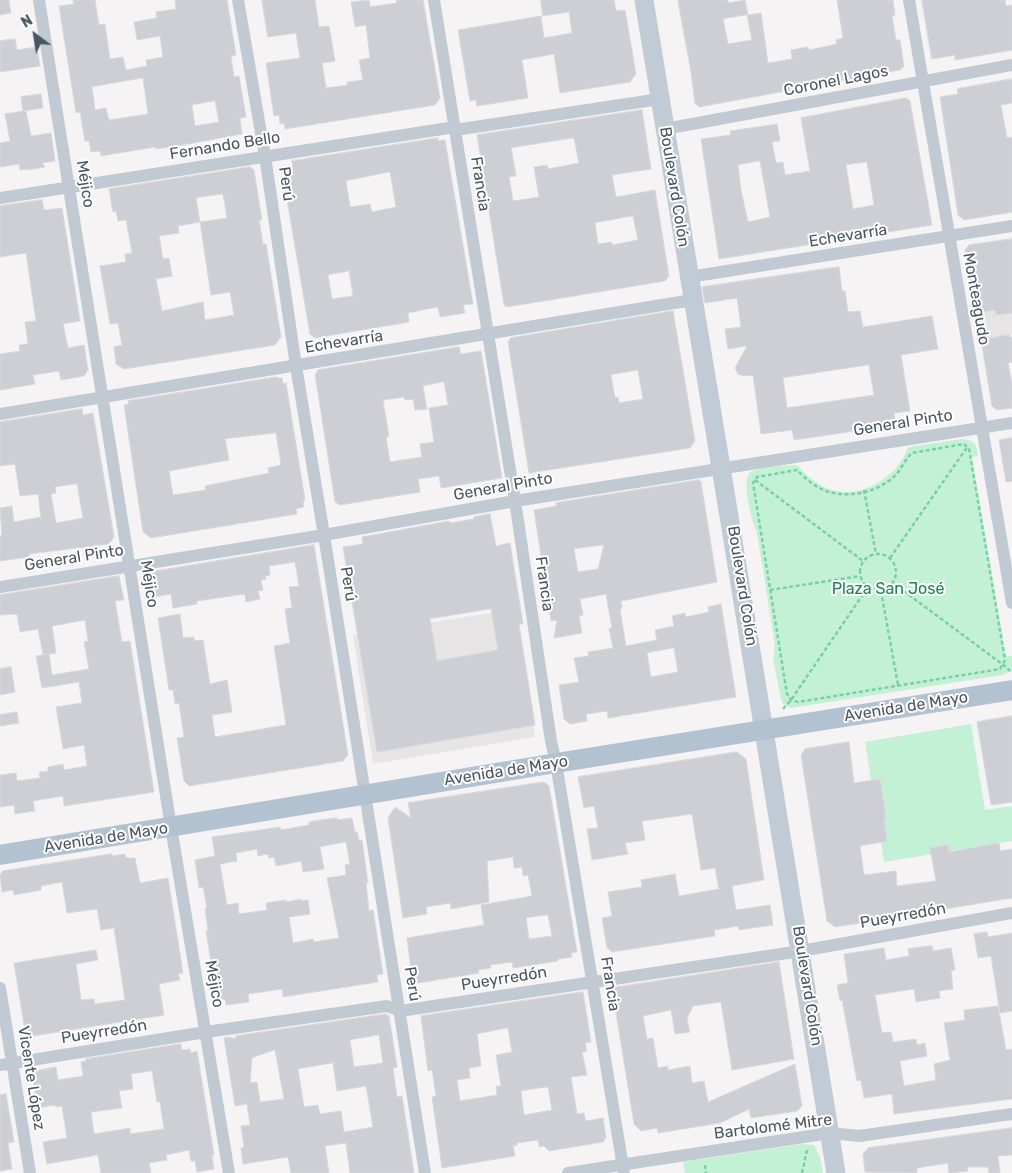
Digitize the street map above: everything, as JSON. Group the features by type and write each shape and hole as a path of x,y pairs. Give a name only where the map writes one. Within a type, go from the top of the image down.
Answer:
{"main road":[{"name":"Boulevard Colón","path":"644,0 692,300 765,729 836,1173"},
{"name":"Avenida de Mayo","path":"0,855 1012,690"}],"street":[{"name":"Méjico","path":"39,0 171,828 229,1173"},
{"name":"Perú","path":"238,0 266,156 296,366 425,1173"},
{"name":"Francia","path":"434,0 515,501 551,741 624,1169"},
{"name":"Monteagudo","path":"909,0 1012,603"},
{"name":"Coronel Lagos","path":"665,129 1012,65"},
{"name":"Fernando Bello","path":"0,198 266,156 660,99"},
{"name":"Echevarría","path":"689,277 1012,226"},
{"name":"Echevarría","path":"0,414 692,300"},
{"name":"General Pinto","path":"0,587 324,535 515,501 1012,423"},
{"name":"Pueyrredón","path":"6,1064 386,1006 400,1011 801,951 1012,913"},
{"name":"Vicente López","path":"0,988 6,1064 30,1173"},
{"name":"Bartolomé Mitre","path":"568,1173 624,1169 830,1133 859,1136 1012,1114"}],"path":[{"path":"890,558 982,427"},
{"path":"964,444 969,449 1005,660 1000,669 798,702 792,700 787,694 752,483 757,477 797,470 818,488 826,491 849,494 864,491 880,486 888,481 902,468 912,453 964,444"},
{"path":"754,480 863,561"},
{"path":"864,491 876,554"},
{"path":"876,554 885,555 890,558 896,565 897,571 893,584 881,591 868,588 860,576 863,561 876,554"},
{"path":"770,590 860,576"},
{"path":"893,584 1003,664 1012,673"},
{"path":"765,729 792,700 868,588"},
{"path":"881,591 898,686"},
{"path":"802,1173 807,1149"},
{"path":"705,1164 706,1173"}],"shaded area":[{"path":"995,310 996,315 1012,313 1012,335 981,340 976,313"},
{"path":"515,609 535,737 373,764 353,635"}],"green space":[{"name":"Plaza San José","path":"963,439 972,441 976,446 978,456 972,457 1006,656 1012,656 1012,670 1003,675 791,708 784,705 781,700 773,658 775,645 757,533 748,501 748,476 751,472 760,469 794,465 799,466 804,473 829,489 843,492 856,491 870,487 882,480 901,460 908,448"},
{"path":"971,724 985,810 1012,806 1012,841 884,862 865,742"},
{"path":"801,1144 814,1145 820,1157 823,1173 685,1173 683,1162"}],"building":[{"path":"0,0 9,0 11,13 0,15"},
{"path":"73,0 95,0 99,25 105,24 110,59 123,57 126,70 147,66 146,60 163,57 160,36 137,40 134,22 157,18 156,12 176,9 175,0 227,0 236,55 231,56 234,77 239,76 246,117 240,118 242,134 177,146 156,149 155,147 101,156 100,151 91,152 89,141 85,141 80,112 76,113 59,6 74,4","holes":["143,78 148,114 109,120 106,108 95,110 92,87","215,101 219,122 195,126 192,105"]},
{"path":"262,0 315,0 319,27 329,26 335,61 322,63 326,88 348,85 347,82 363,80 359,60 370,58 366,25 355,27 351,2 369,0 370,7 397,3 396,0 423,0 440,98 435,105 285,129 284,123 280,124 279,115 274,116 266,63 300,58 296,33 268,37"},
{"path":"541,0 614,0 616,11 625,10 636,74 630,82 560,93 554,54 526,59 522,60 528,98 477,106 476,100 470,101 458,30 541,16 544,38 572,33 569,12 543,16"},
{"path":"678,0 728,0 728,3 745,0 748,15 761,13 768,63 792,59 791,50 808,47 809,50 837,44 836,40 843,38 837,0 893,0 895,15 892,16 896,40 900,40 904,66 900,70 699,107 695,103","holes":["747,15 752,40 728,44 723,19"]},
{"path":"922,0 1005,0 1006,6 1012,5 1012,50 955,60 955,55 932,59"},
{"path":"15,39 17,50 37,47 40,66 0,72 0,41"},
{"path":"1012,79 1012,103 1001,105 1007,138 1012,137 1012,212 964,220 958,215 940,97 958,94 957,89"},
{"path":"41,94 43,108 23,111 21,97"},
{"path":"906,98 910,101 932,225 719,259 701,139 731,135 730,131 777,124 780,141 772,142 776,163 783,162 785,175 810,171 801,118","holes":["760,161 770,217 748,222 738,165","867,162 874,205 853,209 846,165"]},
{"path":"642,110 651,169 612,175 616,197 655,190 669,276 665,281 507,307 504,305 477,135","holes":["574,138 579,163 548,169 547,165 534,167 539,197 513,201 509,177 516,176 511,148","633,216 638,240 612,245 612,242 598,244 595,223"]},
{"path":"26,111 31,136 51,133 55,161 42,163 45,167 27,170 20,170 19,164 0,167 0,143 10,141 5,114"},
{"path":"438,138 438,141 445,140 473,304 463,305 465,313 440,317 438,307 408,313 409,322 315,338 310,334 284,182 289,182 286,168 293,167 292,161","holes":["390,172 396,207 372,212 370,204 350,207 346,181","349,271 353,296 332,299 328,275"]},
{"path":"250,167 254,170 262,220 259,220 263,244 266,244 281,337 275,345 124,369 116,364 114,347 122,345 118,323 110,324 100,266 126,262 125,254 132,253 126,220 118,221 116,211 113,212 109,189","holes":["223,194 227,218 200,222 196,198","200,222 211,295 230,292 234,315 205,320 203,302 162,311 156,279 172,276 169,258 163,259 159,236 179,233 178,226"]},
{"path":"42,200 44,210 62,208 80,321 63,324 68,348 84,345 88,370 84,376 61,380 59,371 33,375 35,384 0,390 0,354 20,351 19,345 28,344 25,322 36,321 26,253 0,257 0,206"},
{"path":"1012,239 1012,313 996,315 995,310 976,313 965,250 969,245"},
{"path":"839,267 842,291 845,291 848,312 860,311 863,327 932,316 938,349 901,355 910,411 894,413 896,425 794,440 792,430 761,434 753,375 744,376 738,374 735,368 747,346 728,349 725,329 741,327 737,298 705,303 702,287","holes":["869,365 874,395 787,408 783,378"]},
{"path":"673,311 695,441 690,448 529,473 508,342 511,338","holes":["638,370 643,399 619,403 618,397 615,398 611,375"]},
{"path":"1009,335 1009,337 1012,337 1012,362 1008,363 1012,384 1012,408 997,410 992,406 981,340"},
{"path":"459,347 461,354 481,351 502,478 441,488 439,476 418,479 420,492 340,505 335,502 315,375 318,370","holes":["444,382 448,405 429,408 434,442 420,444 422,457 390,462 386,437 389,437 383,400 404,397 405,400 413,399 415,410 427,409 423,386"]},
{"path":"277,377 282,378 283,384 286,383 305,500 303,500 304,507 296,509 297,514 151,538 143,532 124,405 129,404 128,401","holes":["276,433 281,465 268,468 269,473 205,486 206,490 173,495 169,471 229,460 225,439"]},
{"path":"82,409 83,415 93,413 114,537 109,544 29,554 30,557 0,561 0,536 2,535 0,508 12,506 14,522 41,517 38,494 20,496 15,464 0,466 0,422","holes":["77,484 83,518 56,523 51,494 56,493 55,487"]},
{"path":"1012,438 1012,481 1006,482 999,440"},
{"path":"699,480 701,482 717,582 621,601 622,608 620,609 626,646 657,640 655,630 674,626 672,616 685,613 686,617 709,612 708,607 721,604 736,697 608,718 607,711 586,714 587,721 570,724 564,719 559,685 579,682 574,658 589,656 588,652 613,648 609,628 612,628 606,594 580,599 583,615 579,616 582,633 554,638 557,620 551,621 534,510 556,506 556,503","holes":["604,545 598,569 578,572 574,549","674,648 678,672 651,677 647,653"]},
{"path":"490,514 496,546 510,543 523,624 519,624 535,725 377,752 343,547 363,544 362,537 449,521 450,523 474,519 474,517","holes":["491,609 498,650 437,661 430,619"]},
{"path":"314,545 348,755 343,761 189,786 184,781 177,738 184,737 179,703 175,704 173,690 169,690 158,618 180,614 183,638 194,637 194,641 203,640 210,684 227,680 232,712 212,715 215,737 286,725 274,646 290,643 285,609 292,608 289,587 299,586 295,562 269,566 270,575 265,576 266,579 261,580 263,590 258,591 260,599 246,602 245,594 197,601 197,604 173,608 171,594 154,597 151,572"},
{"path":"119,576 124,600 115,601 122,642 130,641 154,792 64,806 63,796 33,801 35,811 15,814 14,805 0,807 0,775 16,773 17,781 40,778 39,772 48,771 48,767 63,764 64,770 87,766 84,745 63,749 56,707 82,703 79,682 42,688 36,656 43,655 38,629 20,632 17,614 0,615 0,595","holes":["85,620 88,641 84,642 89,669 52,675 49,654 56,653 52,626"]},
{"path":"11,667 15,692 0,695 0,669"},
{"path":"17,712 19,723 0,726 0,715"},
{"path":"1012,716 1012,802 991,805 977,722"},
{"path":"849,742 854,783 880,779 886,819 884,819 887,841 860,846 864,875 896,871 897,886 936,881 930,848 948,845 949,852 999,843 1000,851 1012,849 1012,898 835,927 827,921 801,755 805,749"},
{"path":"737,752 746,759 764,880 732,886 736,910 770,905 773,925 739,930 738,926 714,930 715,936 612,952 607,948 602,918 612,916 608,892 642,887 641,880 675,874 679,896 719,889 715,868 701,870 692,814 642,821 645,840 625,843 628,854 592,860 587,829 598,828 594,806 584,808 578,777"},
{"path":"544,782 549,786 577,952 571,953 572,957 558,959 558,961 513,968 512,962 490,965 491,968 478,970 479,973 418,983 412,978 407,938 484,925 481,905 532,896 528,875 523,876 522,867 514,868 513,857 487,861 489,902 451,909 450,903 426,907 427,914 403,918 388,818 395,807 411,818 408,803","holes":["548,915 552,936 529,939 526,918"]},
{"path":"352,818 359,841 362,840 368,883 366,883 369,911 373,910 383,974 377,975 378,982 283,997 282,989 248,994 249,1002 226,1005 225,999 217,1000 206,931 208,930 205,909 207,908 203,887 199,888 195,860 215,856 212,837 280,827 281,830 309,825 309,822","holes":["346,842 350,864 345,865 346,875 327,878 339,938 314,942 313,939 293,943 289,917 310,914 308,900 301,901 301,899 287,902 286,900 266,903 267,910 239,914 238,903 227,905 220,864 237,861 236,853 257,849 258,856 268,854 269,858 274,857 276,866 301,861 303,872 324,869 320,847"]},
{"path":"112,854 112,856 125,854 126,858 135,858 140,883 168,878 183,973 178,974 180,980 159,984 164,1015 33,1036 25,1031 14,963 96,950 98,960 76,964 81,1000 94,999 95,1004 125,1000 114,928 101,930 97,909 67,913 62,882 41,886 41,890 14,895 13,890 2,892 0,875 3,871"},
{"path":"987,932 988,937 1012,933 1012,1011 1000,1013 991,956 978,958 974,934"},
{"path":"932,946 933,951 951,948 955,970 951,971 953,989 939,991 940,998 916,1002 914,989 875,995 882,1033 891,1032 893,1042 916,1039 917,1045 925,1043 927,1056 900,1061 904,1086 936,1080 934,1064 950,1060 944,1023 965,1020 964,1010 998,1006 1006,1050 1012,1049 1012,1099 894,1114 892,1094 864,1098 861,1080 857,1081 842,1000 840,1001 837,985 848,983 844,954 884,948 886,960 909,956 908,949"},
{"path":"779,962 794,1059 732,1070 721,1002 693,1006 687,1018 690,1032 675,1034 671,1010 643,1016 647,1039 653,1038 658,1068 668,1066 668,1070 690,1066 692,1083 704,1081 708,1102 795,1064 802,1106 797,1111 751,1118 749,1109 720,1123 658,1133 657,1128 641,1131 634,1124 612,988"},
{"path":"583,992 591,1042 585,1043 587,1051 582,1052 587,1075 571,1077 577,1114 584,1113 586,1121 603,1118 606,1137 603,1142 549,1151 544,1146 539,1147 538,1140 517,1143 517,1145 513,1146 515,1156 442,1168 432,1097 436,1096 432,1070 428,1071 421,1016","holes":["508,1028 512,1052 496,1055 501,1086 496,1086 497,1095 460,1101 457,1080 470,1078 469,1068 481,1066 477,1034","548,1087 552,1110 524,1115 521,1091"]},
{"path":"386,1014 389,1016 397,1067 393,1068 397,1097 402,1096 414,1173 350,1173 346,1143 325,1146 329,1173 291,1173 288,1157 243,1164 241,1148 244,1147 241,1126 250,1125 247,1104 235,1106 224,1038 230,1037 235,1039 236,1036","holes":["379,1035 383,1063 354,1067 350,1040","275,1050 284,1099 260,1102 257,1082 250,1083 252,1058","333,1063 337,1091 366,1086 373,1127 344,1132 341,1111 320,1114 318,1105 304,1107 298,1069"]},
{"path":"181,1044 182,1050 190,1049 191,1053 197,1051 214,1155 212,1155 214,1169 197,1172 195,1161 191,1161 189,1150 166,1155 167,1160 149,1163 151,1173 101,1173 98,1155 47,1164 43,1142 67,1138 62,1106 56,1107 55,1105 37,1108 32,1073 56,1067 58,1080 83,1076 81,1062 86,1061 86,1059","holes":["152,1071 157,1102 160,1102 164,1129 130,1134 130,1128 94,1134 91,1112 122,1108 119,1091 133,1089 131,1074"]},
{"path":"6,1094 14,1142 8,1143 12,1169 0,1171 0,1095"},
{"path":"1012,1128 1012,1155 998,1156 1000,1173 989,1173 988,1167 967,1167 968,1171 949,1173 948,1163 917,1168 917,1173 865,1172 863,1154 868,1148"}]}
